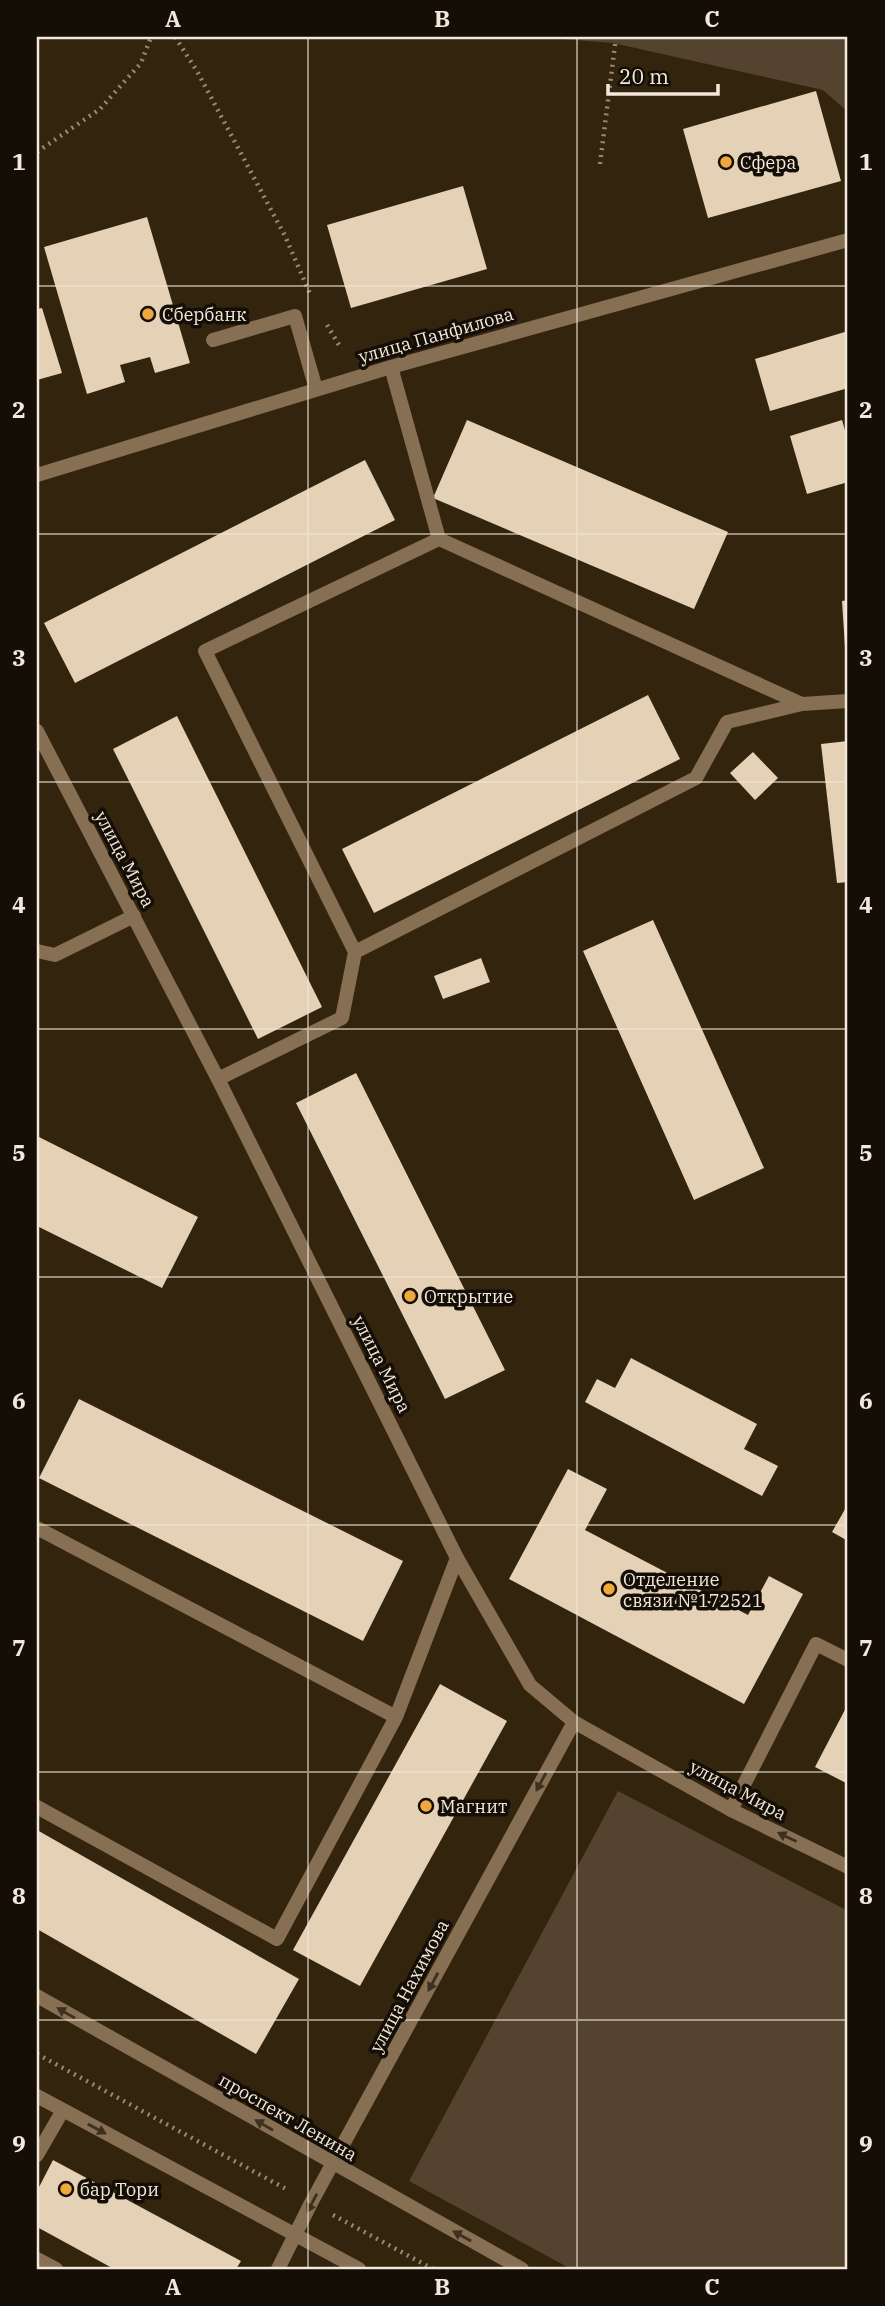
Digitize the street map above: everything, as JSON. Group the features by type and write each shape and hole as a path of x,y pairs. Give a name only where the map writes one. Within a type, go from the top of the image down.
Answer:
{"street":[{"name":"улица Панфилова","path":"37,475 391,367 848,240"},
{"path":"213,340 295,316 316,389"},
{"path":"391,367 439,539 802,704"},
{"path":"218,1079 342,1018 355,952 205,651 439,539"},
{"path":"355,952 695,778 727,722 802,704 848,701"},
{"name":"улица Мира","path":"37,731 218,1079 457,1558 530,1685 574,1722 731,1810 848,1867"},
{"path":"37,951 55,955 134,916"},
{"path":"37,1528 397,1717"},
{"path":"37,1807 277,1939 397,1717 457,1558"},
{"path":"731,1810 817,1644 848,1660"},
{"name":"улица Нахимова","path":"278,2269 311,2203 574,1722"},
{"name":"проспект Ленина","path":"37,1996 522,2269"},
{"path":"37,2096 359,2269"},
{"path":"37,2154 63,2110"},
{"path":"37,2259 56,2269"}],"path":[{"path":"37,152 100,109 141,62 151,37"},
{"path":"175,37 197,71 285,236 316,307"},
{"path":"600,164 616,37"},
{"path":"322,316 339,345"},
{"path":"37,2054 433,2269"}],"shaded area":[{"path":"536,37 848,37 848,112 823,90 613,43"},
{"path":"618,1791 848,1911 848,2269 571,2269 409,2181"}],"building":[{"path":"816,91 841,181 708,218 683,129"},
{"path":"463,186 487,269 351,308 327,225"},
{"path":"147,217 190,363 155,373 150,357 120,365 125,382 87,394 44,247"},
{"path":"42,308 62,373 37,380 37,309"},
{"path":"848,331 848,388 770,411 755,359"},
{"path":"467,420 728,532 694,609 433,498"},
{"path":"842,420 848,441 848,482 807,494 790,436"},
{"path":"365,460 395,520 75,683 44,623"},
{"path":"848,600 848,662 846,662 842,601"},
{"path":"648,695 680,759 374,913 342,849"},
{"path":"177,716 322,1007 258,1039 113,749"},
{"path":"848,741 848,882 837,883 821,744"},
{"path":"753,752 778,778 755,800 730,773"},
{"path":"653,920 764,1168 694,1200 583,951"},
{"path":"481,958 490,982 443,999 434,976"},
{"path":"356,1073 505,1370 445,1399 296,1103"},
{"path":"37,1136 198,1217 162,1288 37,1226"},
{"path":"631,1358 757,1424 744,1449 778,1466 762,1496 585,1402 597,1379 615,1388"},
{"path":"79,1399 403,1561 363,1641 39,1478"},
{"path":"568,1469 607,1489 585,1530 748,1615 769,1576 803,1594 744,1704 509,1579"},
{"path":"848,1504 848,1541 832,1532"},
{"path":"440,1684 507,1721 360,1986 293,1950"},
{"path":"848,1704 848,1784 815,1767"},
{"path":"37,1830 299,1979 256,2054 37,1929"},
{"path":"53,2160 241,2261 236,2269 114,2269 37,2227 37,2191"}],"place":[{"name":"Сфера","path":"726,162"},
{"name":"Сбербанк","path":"148,314"},
{"name":"Открытие","path":"410,1296"},
{"name":"Отделение связи №172521","path":"609,1589"},
{"name":"Магнит","path":"426,1806"},
{"name":"бар Тори","path":"66,2189"}]}
